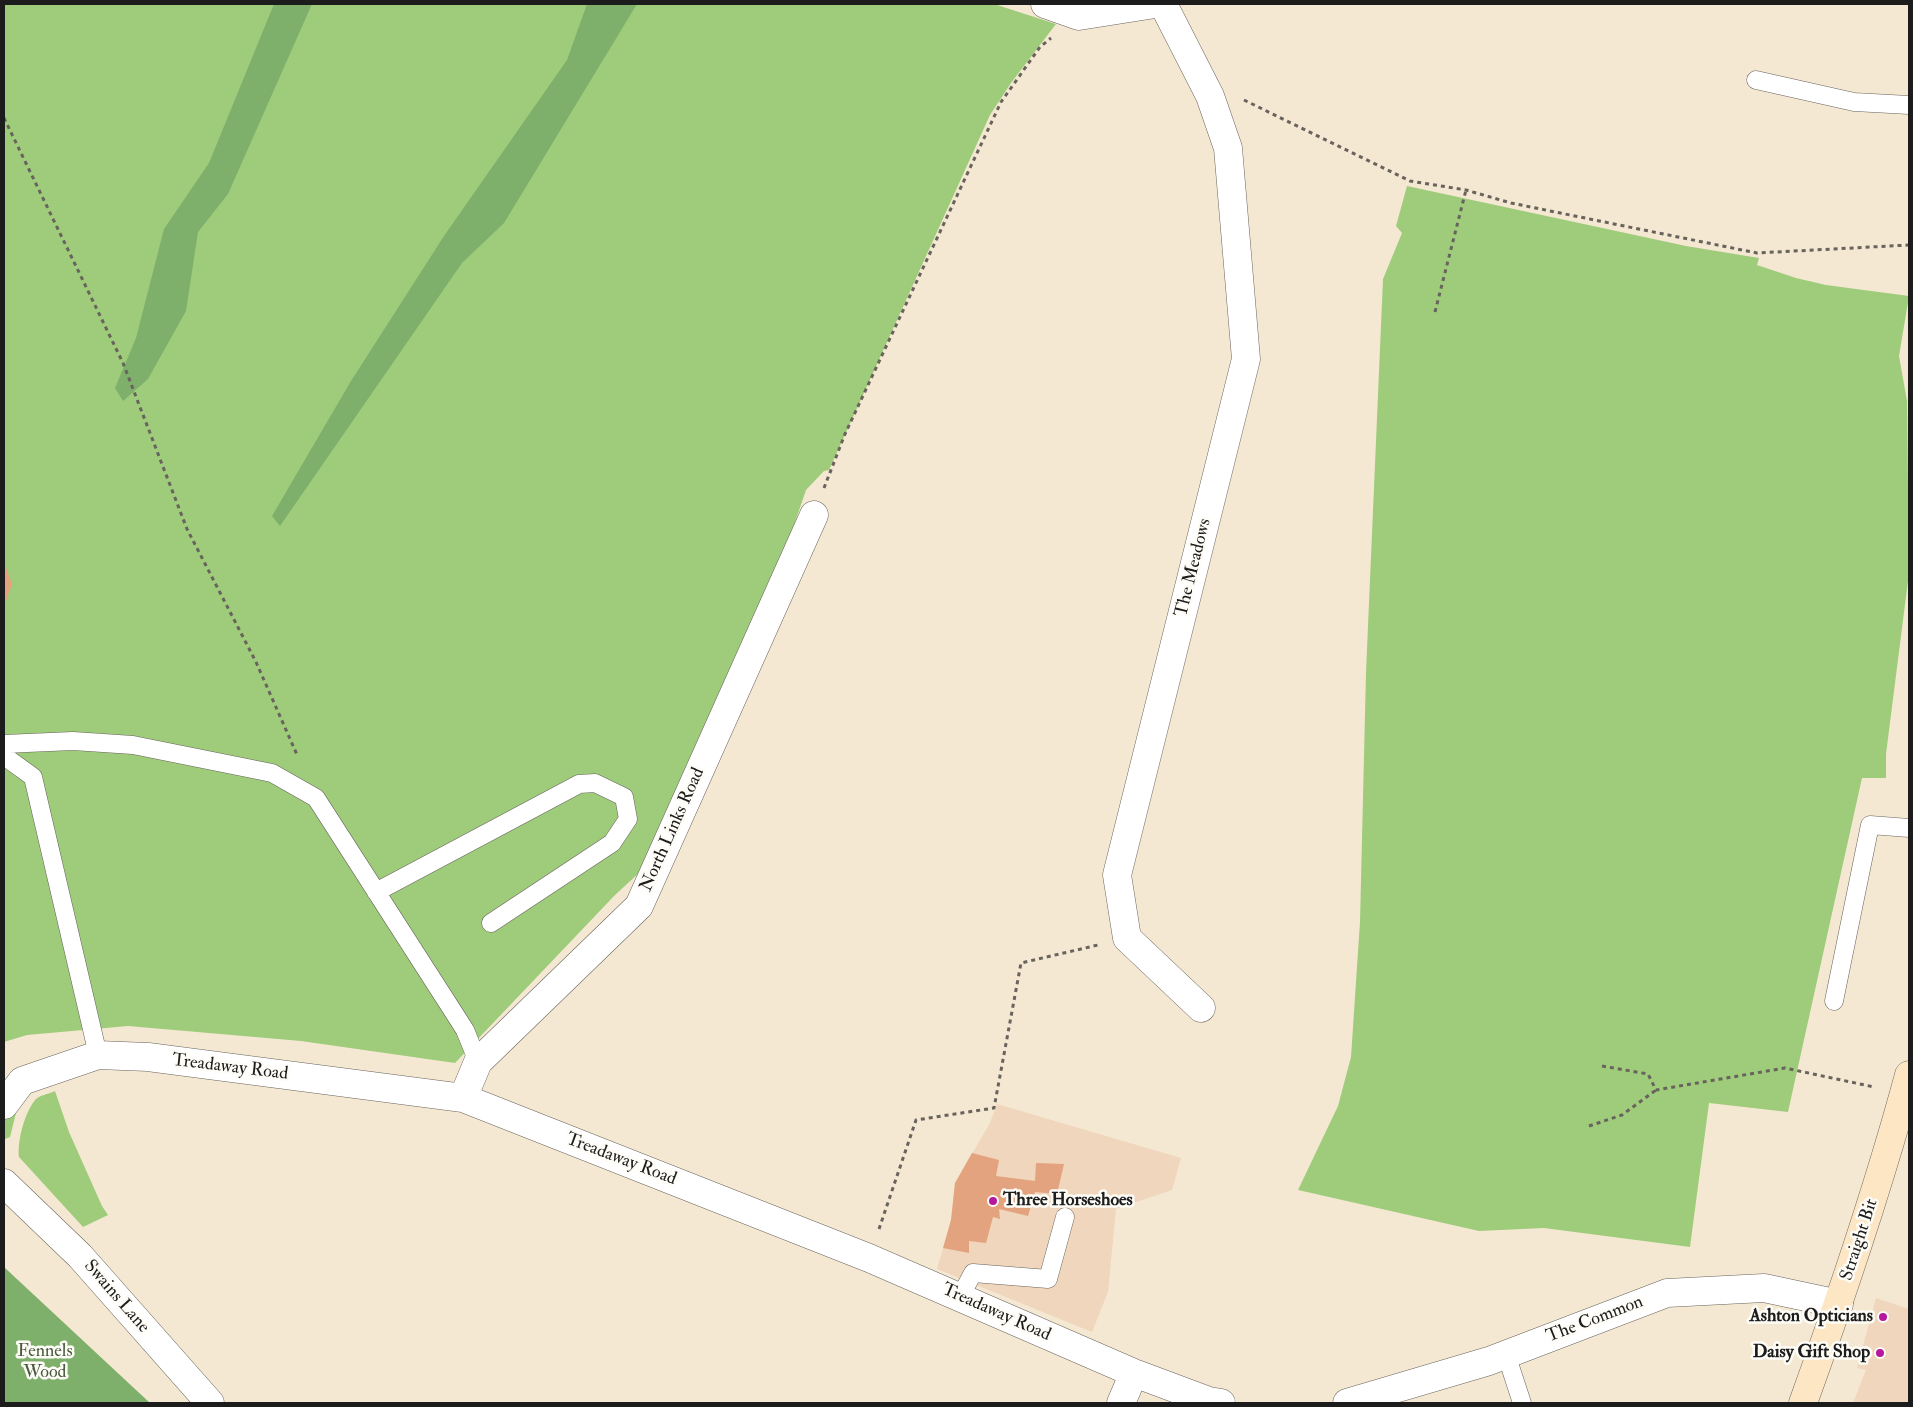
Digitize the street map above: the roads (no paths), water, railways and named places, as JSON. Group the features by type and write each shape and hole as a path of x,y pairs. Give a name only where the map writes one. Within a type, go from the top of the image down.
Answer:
{"street":[{"path":"1045,4 1079,16 1155,4"},
{"name":"The Meadows","path":"1163,4 1210,96 1228,148 1246,359 1117,875 1127,938 1201,1008"},
{"name":"North Links Road","path":"463,1098 478,1062 639,906 814,514"},
{"name":"Treadaway Road","path":"4,1105 22,1081 98,1055 148,1057 463,1098 869,1258 1134,1373 1209,1401 1221,1403"},
{"name":"Straight Bit","path":"1803,1403 1902,1128 1907,1084"},
{"name":"Swains Lane","path":"11,1189 80,1256 210,1403"},
{"name":"The Common","path":"1353,1402 1506,1354 1667,1293 1764,1288 1839,1304"},
{"path":"1121,1403 1134,1373"}],"lane":[{"path":"1756,80 1854,102 1909,105"},
{"path":"4,744 73,741 134,745 272,773 316,798 465,1030 478,1062"},
{"path":"4,756 33,777 98,1055"},
{"path":"376,892 579,784 595,782 624,797 628,819 612,843 491,923"},
{"path":"1834,1001 1870,825 1909,828"},
{"path":"960,1297 973,1273 1048,1279 1066,1217"},
{"path":"1506,1354 1522,1403"}],"place":[{"name":"Three Horseshoes","path":"993,1201"},
{"name":"Ashton Opticians","path":"1883,1317"},
{"name":"Daisy Gift Shop","path":"1880,1353"}],"park label":[{"name":"Fennels Wood","path":"45,1362"}]}
